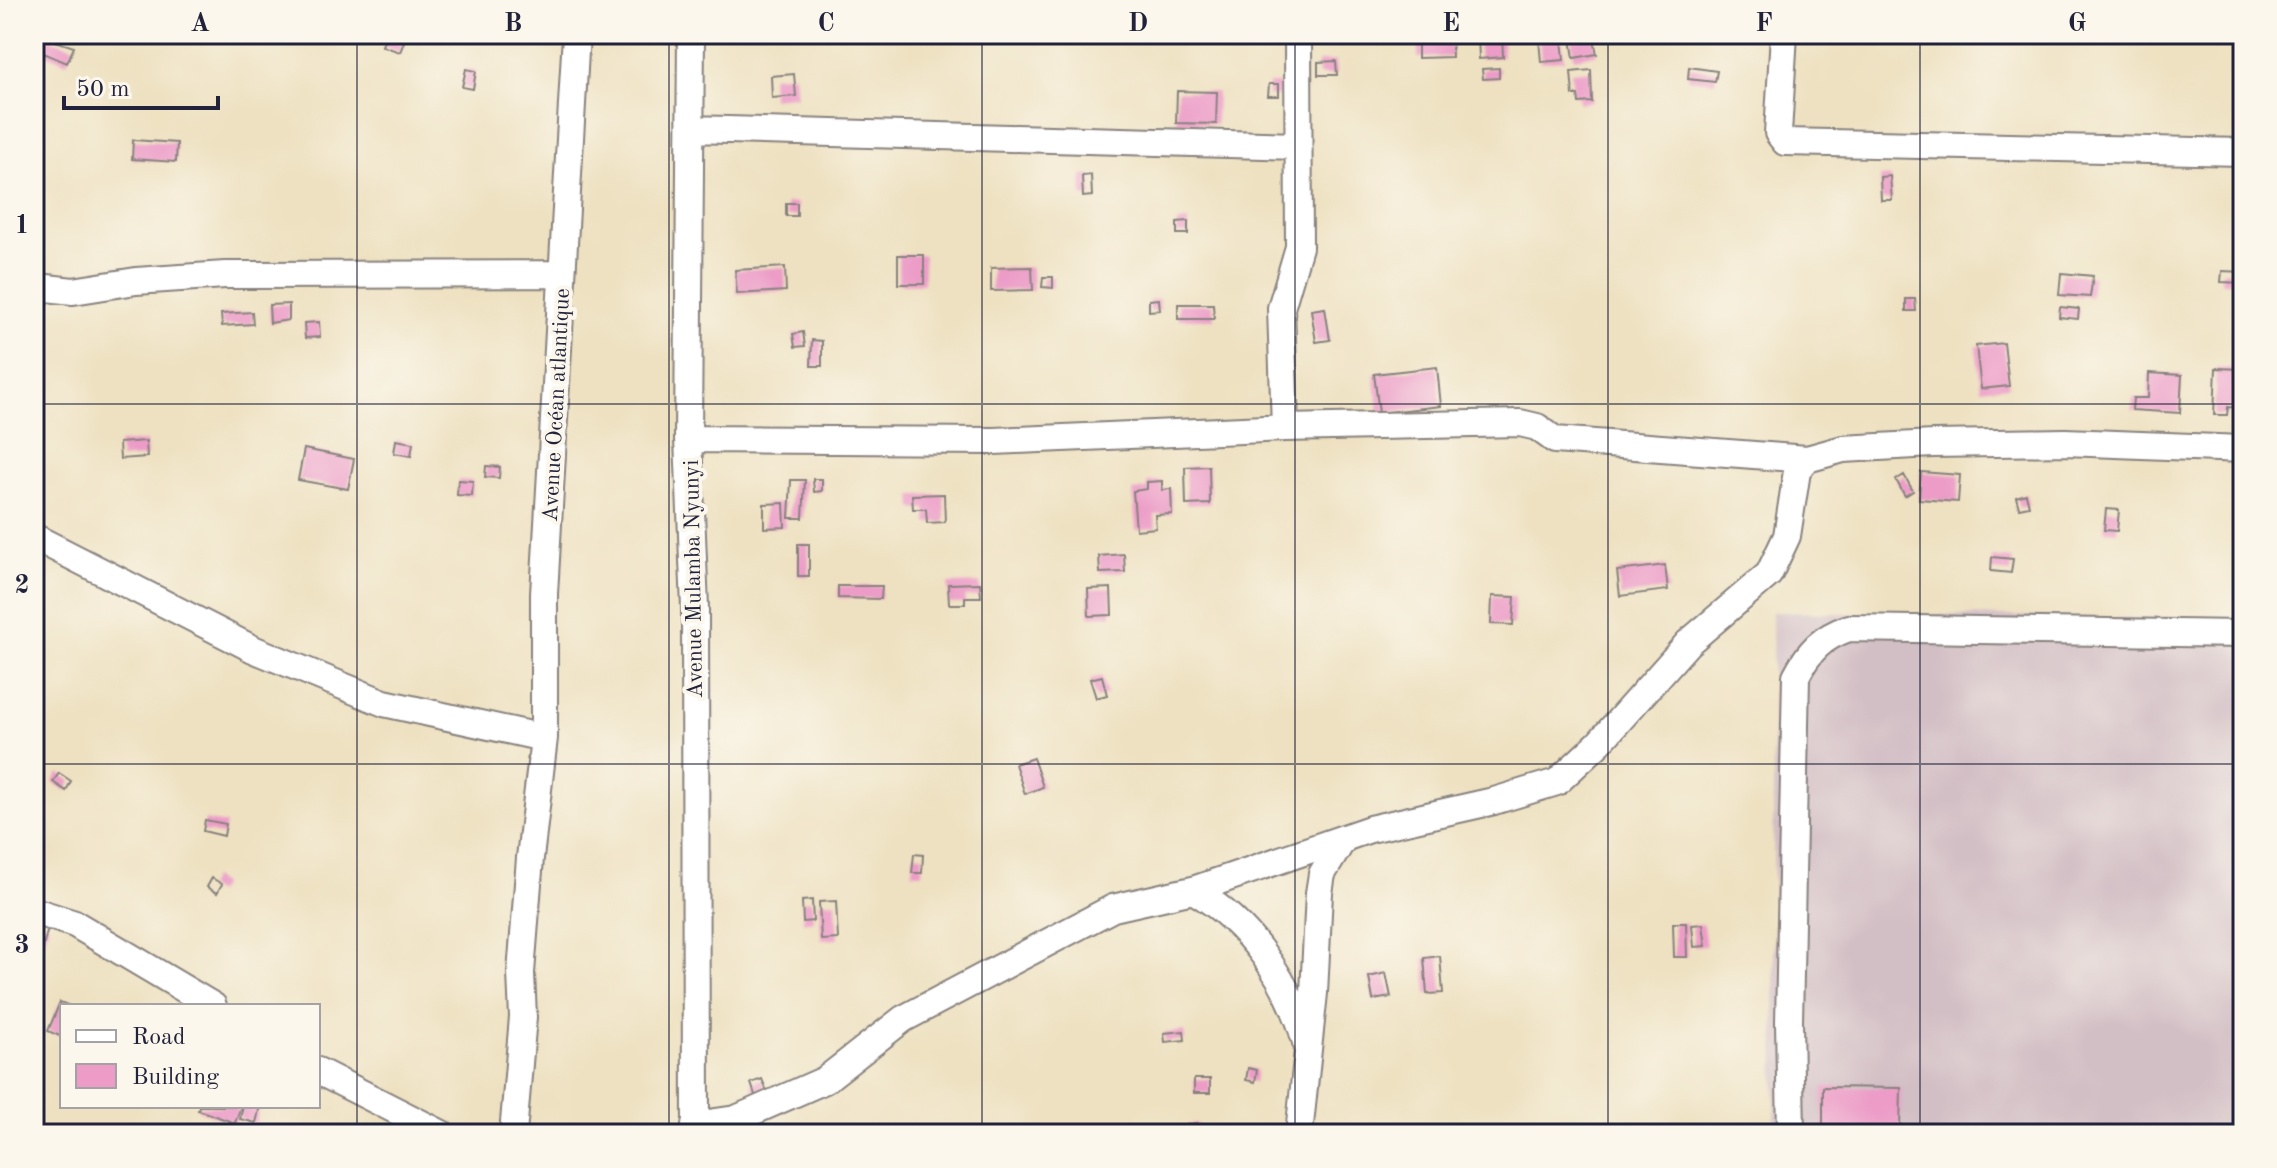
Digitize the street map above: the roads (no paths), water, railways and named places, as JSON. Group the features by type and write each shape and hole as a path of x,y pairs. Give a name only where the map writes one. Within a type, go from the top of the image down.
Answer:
{"street":[{"name":"Avenue Océan atlantique","path":"513,1134 523,1017 521,973 525,914 544,738 544,594 576,34"},
{"name":"Avenue Mulamba Nyunyi","path":"691,34 688,439 695,608 695,1129"},
{"path":"1285,428 1281,308 1299,247 1298,34"},
{"path":"1784,34 1778,133 1785,142 2243,152"},
{"path":"692,129 1298,146"},
{"path":"47,288 73,291 136,281 225,275 562,274"},
{"path":"688,439 994,441 1285,428 1520,423 1537,427 1555,440 1807,459 1843,449 1933,444 2065,442 2243,449"},
{"path":"695,1129 736,1119 825,1080 903,1019 1113,908 1193,890 1344,838 1557,782 1599,743 1688,643 1769,574 1787,536 1797,471 1807,459"},
{"path":"34,537 253,649 384,703 457,722 544,738"},
{"path":"1791,1134 1789,1022 1796,676 1815,646 1827,636 1849,628 2243,634"},
{"path":"1299,1134 1322,874 1344,838"},
{"path":"1193,890 1238,923 1267,958 1301,1021 1307,1045"},
{"path":"34,911 75,924 98,936 210,1004"},
{"path":"320,1072 442,1134"}]}
